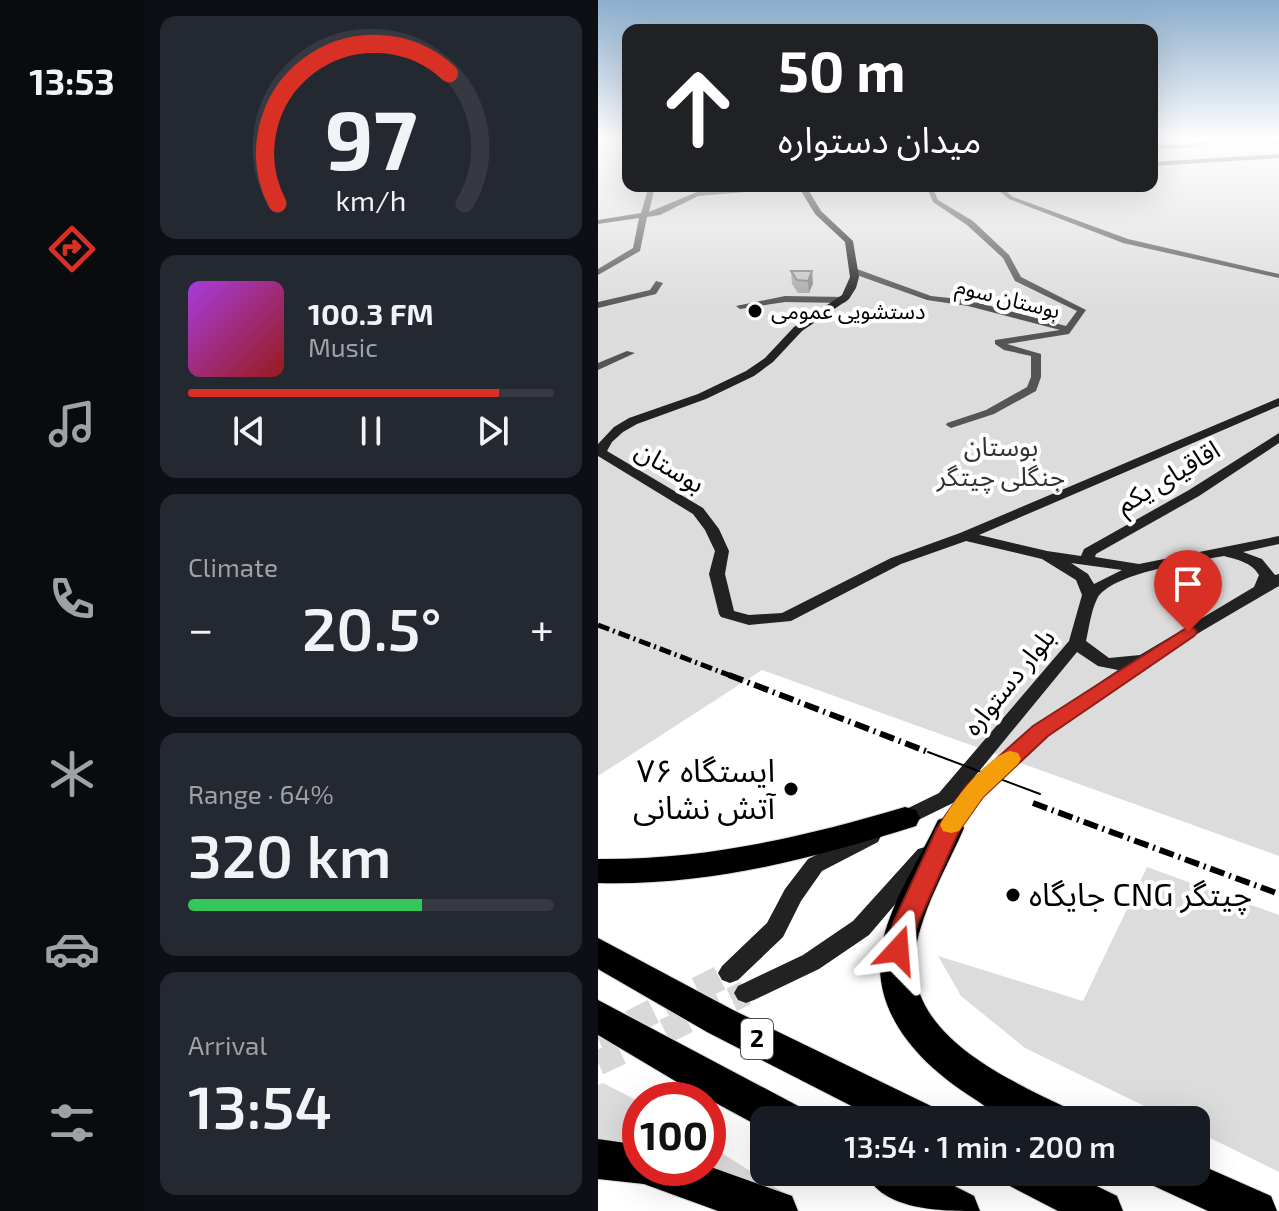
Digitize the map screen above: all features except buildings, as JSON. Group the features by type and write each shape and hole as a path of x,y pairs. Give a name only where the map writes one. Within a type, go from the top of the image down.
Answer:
{"highway":[{"path":"948,813 898,950 899,998 937,1048 970,1078 1024,1106"},
{"path":"598,871 646,874 743,862 805,849 905,818"},
{"name":"2","path":"598,952 720,1021 891,1106"},
{"name":"2","path":"598,1016 759,1106"},
{"path":"598,1159 622,1162"},
{"path":"706,1186 777,1211"},
{"path":"912,1186 959,1211"},
{"path":"1052,1186 1102,1211"},
{"path":"1200,1186 1256,1211"}],"street":[{"path":"598,273 637,249 636,236 647,214 650,196"},
{"path":"598,222 647,214 693,196"},
{"path":"740,306 785,299 844,300 854,286 849,241 818,212 807,196"},
{"path":"933,196 935,201 970,223 1006,257 1018,279 1082,310 1066,332"},
{"path":"1008,196 1099,233 1279,276"},
{"name":"بوستان سوم","path":"854,271 930,298 968,303 1061,326 1066,332"},
{"path":"598,305 653,292 659,283"},
{"name":"بوستان","path":"844,300 790,335 766,362 714,392 620,427 603,442 600,452 698,511 712,529 722,551 717,574 727,614 749,620 785,618 896,561 965,536"},
{"name":"بوستان سوم","path":"951,425 990,412 1032,389 1036,377 1036,354 1007,348 998,342 1066,332"},
{"path":"598,367 630,353"},
{"path":"965,536 1279,402"},
{"name":"اقاقیای یکم","path":"1087,561 1089,552 1194,493 1279,437"},
{"path":"965,536 1047,556 1140,568"},
{"path":"1047,556 1083,577 1090,595 1105,583 1140,568 1279,540"},
{"path":"1225,552 1252,559 1263,566 1271,583"},
{"name":"بلوار دستواره","path":"948,813 1040,731 1163,647 1271,583"},
{"name":"بلوار دستواره","path":"948,813 1077,642 1090,595"},
{"path":"1077,642 1093,660 1104,665 1127,664 1163,647"},
{"path":"730,973 775,930 793,895 815,865 905,818 948,813"},
{"path":"746,993 811,962 861,928 948,813"}],"green space":[{"name":"بوستان جنگلی چیتگر","path":"598,196 1279,196 1279,856 762,670 598,776"},
{"path":"1147,867 1279,915 1279,1172 1210,1138 1210,1106 1144,1106 1025,1048 961,996 938,956 1083,1001"},
{"path":"603,1083 622,1093 622,1146 598,1144 598,1085"},
{"path":"726,1156 750,1171 750,1183 726,1174"},
{"path":"760,1186 773,1186 789,1196"}],"tunnel":[{"path":"598,1039 730,973"},
{"path":"598,1063 746,993"}],"tram line":[{"path":"928,752 1040,794"}],"railway":[{"path":"598,625 734,677"},
{"path":"729,675 928,752"},
{"path":"1033,803 1279,894"}],"slow traffic":[{"path":"951,825 975,791 1010,759"}],"place":[{"name":"دستشویی عمومی","path":"755,311"},
{"name":"ایستگاه ۷۶ آتش نشانی","path":"791,789"},
{"name":"جایگاه CNG چیتگر","path":"1013,895"}],"route":[{"path":"898,950 906,923 949,828 975,791 1040,731 1188,632"}]}
